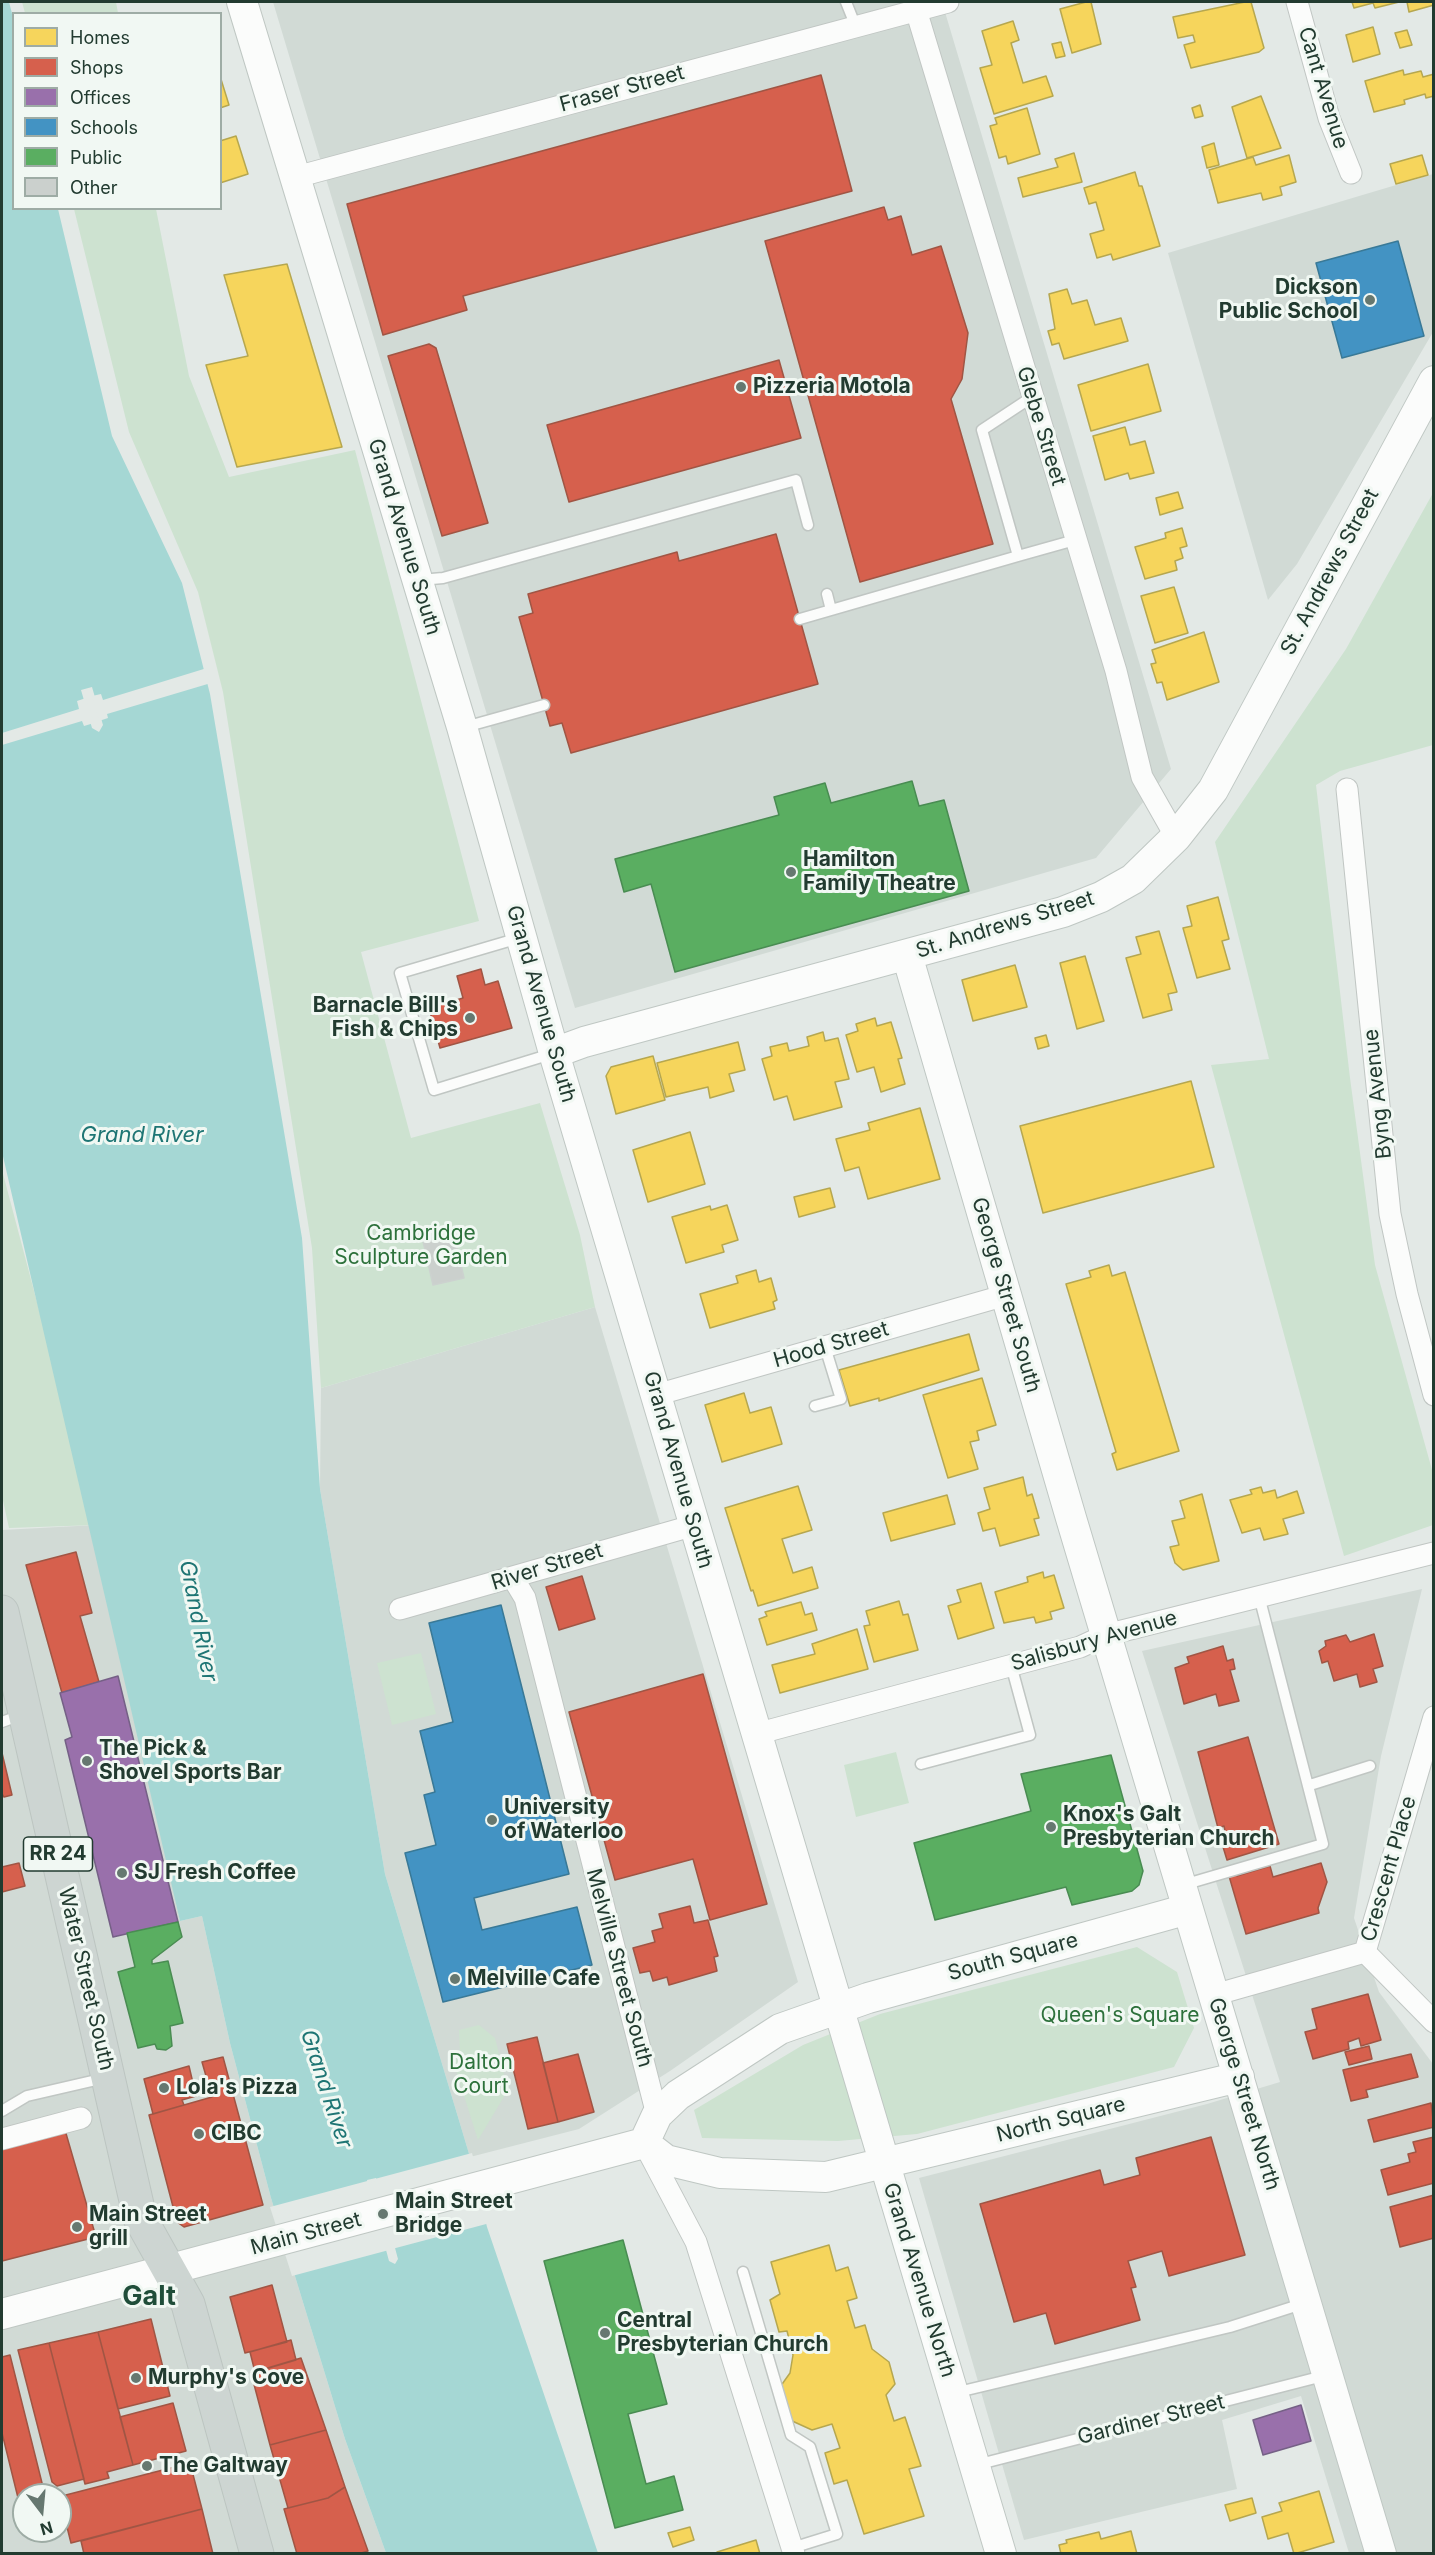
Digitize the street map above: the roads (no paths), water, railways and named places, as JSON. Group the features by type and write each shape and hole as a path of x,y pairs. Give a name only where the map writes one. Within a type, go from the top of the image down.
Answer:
{"main road":[{"name":"Grand Avenue South","path":"242,2 462,728 554,1053 837,2007"},
{"name":"St. Andrews Street","path":"554,1053 584,1042 1022,924 1101,897 1133,879 1176,837 1213,790 1434,381"},
{"name":"George Street South","path":"907,954 1106,1635"},
{"name":"Water Street South","path":"2,1612 13,1718 108,2077 140,2218 169,2270"},
{"name":"George Street North","path":"1106,1635 1381,2553"},
{"name":"South Square","path":"837,2007 1185,1897"},
{"path":"837,2007 780,2029 678,2095 657,2115 644,2143 666,2160 720,2173 826,2176 884,2165"},
{"name":"Grand Avenue North","path":"837,2007 1001,2553"},
{"name":"North Square","path":"884,2165 1239,2077"},
{"name":"Main Street","path":"2,2314 644,2143"},
{"name":"RR 24","path":"169,2270 188,2304 257,2553"}],"street":[{"name":"Fraser Street","path":"296,177 948,2"},
{"name":"Cant Avenue","path":"1297,2 1329,118 1351,173"},
{"name":"Glebe Street","path":"916,10 1116,671 1142,777 1176,837"},
{"name":"Byng Avenue","path":"1347,789 1390,1214 1407,1294 1434,1395"},
{"name":"Hood Street","path":"656,1395 1006,1295"},
{"name":"River Street","path":"400,1609 695,1525"},
{"name":"Salisbury Avenue","path":"756,1734 1080,1647 1106,1635 1434,1553"},
{"name":"Melville Street South","path":"513,1578 525,1598 657,2115"},
{"name":"Crescent Place","path":"1365,1952 1434,1717"},
{"name":"Crescent Place","path":"1214,1995 1365,1952"},
{"name":"Crescent Place","path":"1365,1952 1434,2022"},
{"path":"2,2139 81,2118"},
{"path":"644,2143 696,2242 793,2551"}],"lane":[{"path":"846,2 856,27"},
{"path":"1018,556 982,429 1032,397"},
{"path":"416,580 443,578 796,480 808,525"},
{"path":"800,620 1076,540"},
{"path":"827,594 831,610"},
{"path":"462,728 544,705"},
{"path":"522,937 400,973 434,1090 554,1053"},
{"path":"814,1406 841,1399 825,1347"},
{"path":"1185,1897 1323,1844 1310,1785 1259,1596"},
{"path":"921,1764 1030,1735 1011,1665"},
{"path":"1310,1785 1370,1766"},
{"path":"2,2111 27,2097 108,2077"},
{"path":"743,2272 791,2435 810,2447 837,2534 793,2551"},
{"path":"954,2393 1230,2327 1306,2302"},
{"name":"Gardiner Street","path":"975,2465 1328,2375"}],"water":[{"name":"Grand River","path":"2,2 9,2 12,13 12,210 58,210 112,436 182,583 210,694 302,1238 320,1489 385,1874 470,2157 487,2227 598,2553 386,2553 345,2439 271,2198 230,2043 202,1916 180,1921 2,1152","holes":["92,687 103,725 99,732 92,728 81,690","376,2178 398,2259 395,2264 389,2261 367,2180"]}],"place":[{"name":"Dickson Public School","path":"1370,300"},
{"name":"Pizzeria Motola","path":"741,387"},
{"name":"Hamilton Family Theatre","path":"791,872"},
{"name":"Barnacle Bill's Fish & Chips","path":"470,1018"},
{"name":"The Pick & Shovel Sports Bar","path":"87,1761"},
{"name":"University of Waterloo","path":"492,1820"},
{"name":"Knox's Galt Presbyterian Church","path":"1051,1827"},
{"name":"SJ Fresh Coffee","path":"122,1873"},
{"name":"Melville Cafe","path":"455,1979"},
{"name":"Lola's Pizza","path":"164,2088"},
{"name":"CIBC","path":"199,2134"},
{"name":"Main Street Bridge","path":"383,2214"},
{"name":"Main Street grill","path":"77,2227"},
{"name":"Central Presbyterian Church","path":"605,2333"},
{"name":"Murphy's Cove","path":"136,2378"},
{"name":"The Galtway","path":"147,2466"}],"district":[{"name":"Galt","path":"149,2297"}],"park label":[{"name":"Cambridge Sculpture Garden","path":"421,1246"},
{"name":"Queen's Square","path":"1120,2016"},
{"name":"Dalton Court","path":"481,2075"}]}
